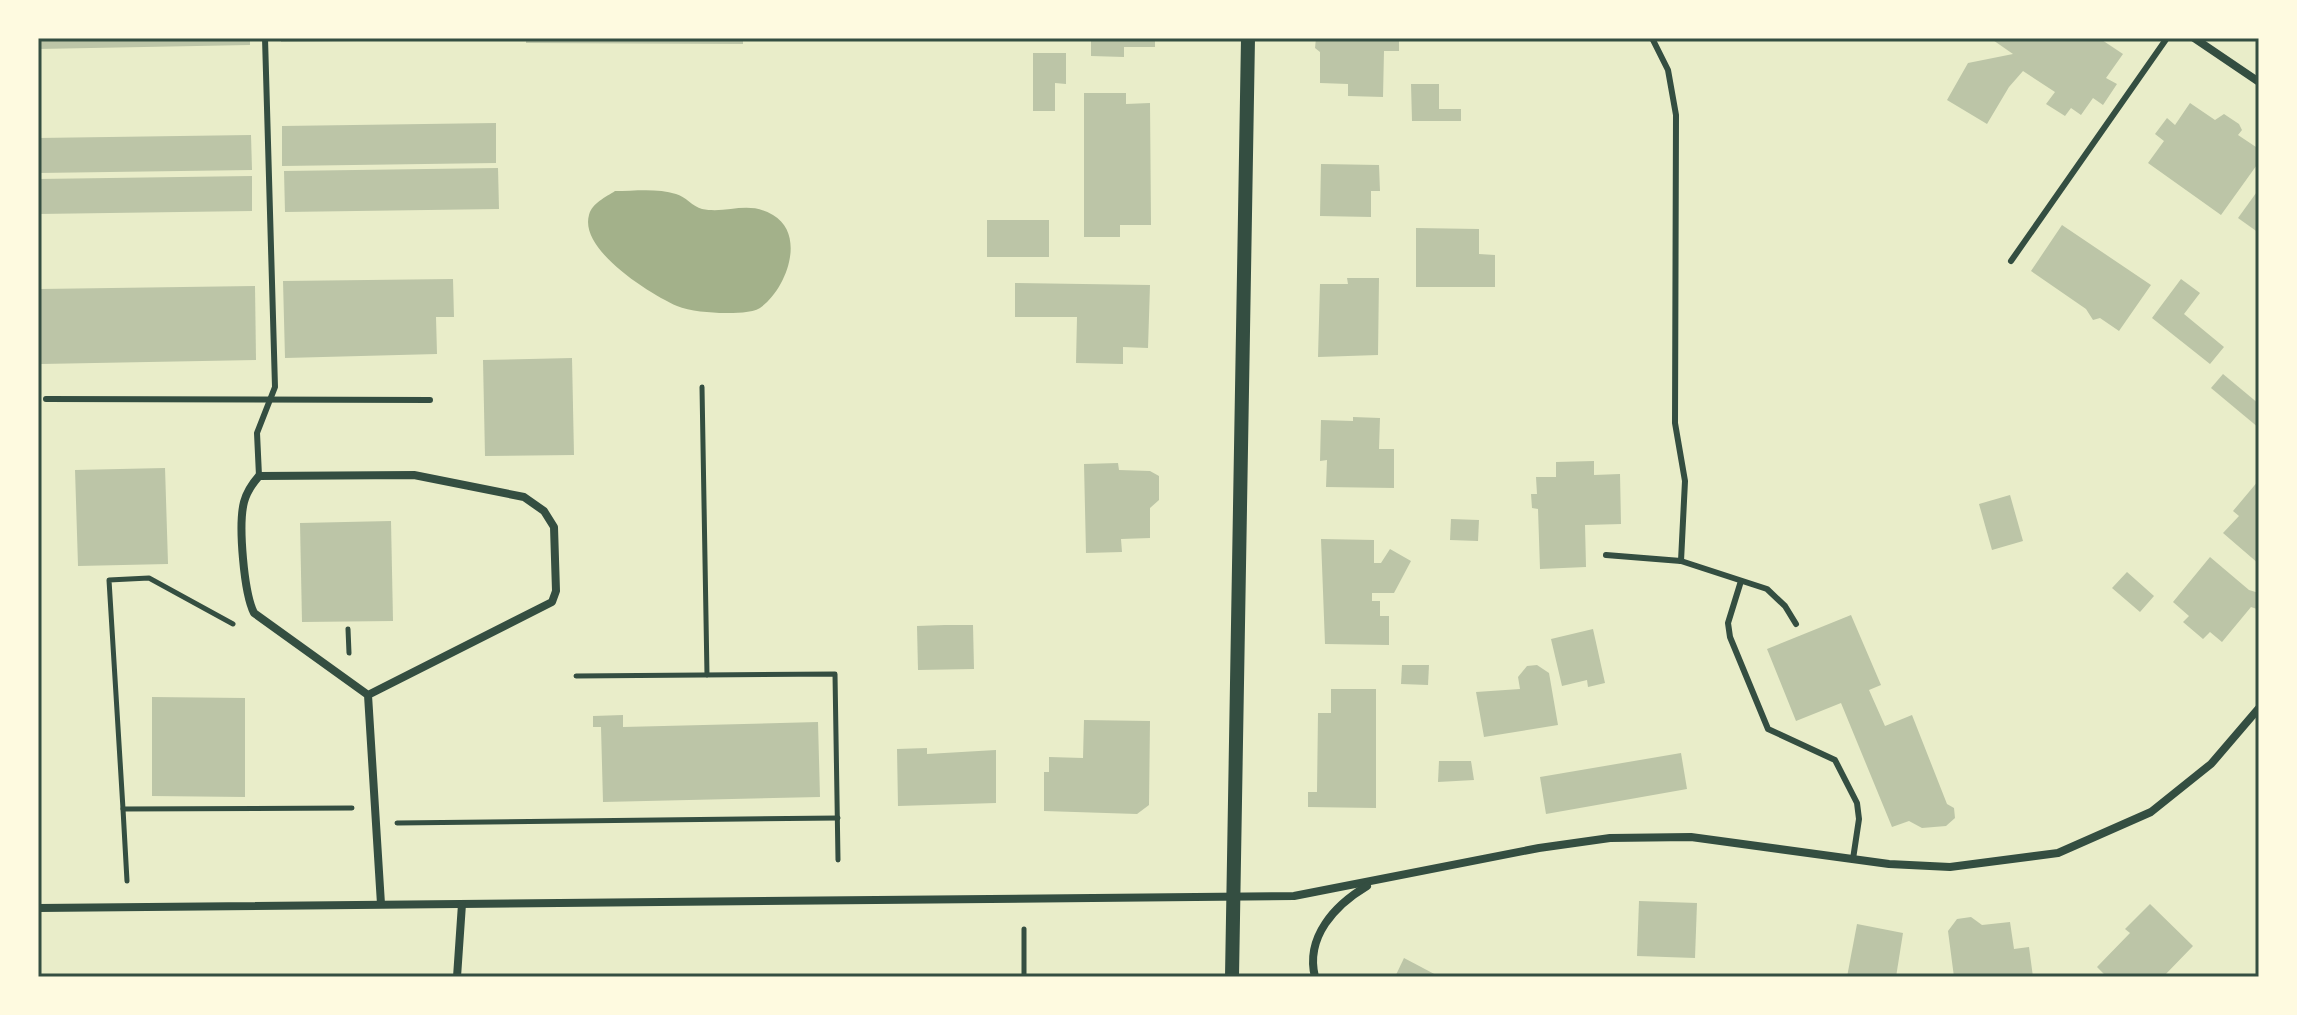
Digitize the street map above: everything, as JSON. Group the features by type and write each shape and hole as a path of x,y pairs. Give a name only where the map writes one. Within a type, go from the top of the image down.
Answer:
{"street":[{"path":"1232,977 1248,38"},
{"path":"2194,38 2259,82"},
{"path":"414,475 524,497 544,511 554,527 556,591 552,602 368,695 254,613 247,599 242,507 248,490 259,476 414,475"},
{"path":"368,695 381,904"},
{"path":"38,908 1294,896 1539,848 1610,838 1691,837 1853,859 1950,867 2058,853 2151,812 2211,764 2259,708"},
{"path":"1315,977 1316,942 1329,917 1344,900 1371,883"},
{"path":"457,977 462,904"}],"lane":[{"path":"259,476 257,433 275,387 265,38"},
{"path":"1652,38 1668,70 1676,115 1675,423 1685,481 1681,561"},
{"path":"2011,261 2167,38"},
{"path":"46,399 430,400"},
{"path":"1606,555 1681,561 1767,589 1785,606 1796,624"},
{"path":"1741,581 1728,623 1730,637 1768,729 1835,760 1857,803 1859,819 1853,859"}],"path":[{"path":"702,387 707,675"},
{"path":"127,881 109,580 149,578 237,626"},
{"path":"576,676 835,674 838,860"},
{"path":"123,809 352,808"},
{"path":"400,823 838,818"},
{"path":"1024,929 1024,977"}],"shaded area":[{"path":"615,191 662,191 679,195 702,209 755,208 773,215 789,235 791,248 785,276 778,289 760,308 733,313 688,309 650,292 605,256 589,228 589,215 593,207"}],"building":[{"path":"38,38 250,38 250,45 38,49"},
{"path":"281,38 358,38 358,41 281,42"},
{"path":"526,38 743,38 743,44 526,43"},
{"path":"1091,38 1155,38 1155,47 1124,47 1124,57 1091,56"},
{"path":"1316,38 1399,38 1399,51 1384,51 1383,97 1348,96 1348,84 1320,83 1320,52 1315,48"},
{"path":"1990,38 2099,38 2123,54 2106,78 2117,84 2103,105 2093,98 2081,115 2071,108 2065,116 2046,104 2055,92 2023,71 2009,87 1987,124 1947,100 1968,63 2013,54"},
{"path":"1033,53 1066,53 1066,84 1055,83 1055,111 1033,111"},
{"path":"1411,84 1439,84 1439,109 1461,109 1461,121 1412,121"},
{"path":"1084,93 1126,93 1126,104 1150,103 1151,225 1120,225 1120,237 1084,237"},
{"path":"2190,103 2215,120 2224,114 2239,124 2242,130 2238,135 2259,149 2259,162 2221,215 2148,163 2164,141 2155,134 2167,118 2175,125"},
{"path":"496,123 496,163 282,166 282,126"},
{"path":"251,135 252,170 38,173 38,138"},
{"path":"1321,164 1379,165 1380,191 1371,191 1371,217 1320,216"},
{"path":"498,168 499,209 285,212 284,171"},
{"path":"252,176 252,211 38,214 38,179"},
{"path":"2259,189 2259,233 2238,218"},
{"path":"987,220 1049,220 1049,257 987,257"},
{"path":"2062,225 2151,285 2119,331 2100,318 2093,320 2086,309 2031,271"},
{"path":"1416,228 1479,229 1479,254 1495,255 1495,287 1416,287"},
{"path":"1347,278 1379,278 1378,355 1318,357 1320,284 1348,284"},
{"path":"453,279 454,317 436,317 437,354 285,358 283,281"},
{"path":"2181,279 2200,293 2184,314 2224,347 2210,364 2152,318"},
{"path":"1015,283 1150,285 1148,348 1123,347 1123,364 1076,363 1077,317 1015,317"},
{"path":"255,286 256,360 41,364 40,289"},
{"path":"572,358 574,455 485,456 483,360"},
{"path":"2223,374 2259,404 2259,428 2211,388"},
{"path":"1353,417 1380,418 1379,449 1394,449 1394,488 1326,487 1327,460 1320,461 1321,420 1353,421"},
{"path":"1594,461 1594,475 1620,474 1621,524 1585,525 1586,567 1540,569 1538,509 1532,508 1531,494 1537,494 1536,477 1556,477 1556,462"},
{"path":"1118,463 1119,470 1150,471 1159,476 1159,500 1150,508 1150,538 1121,539 1122,552 1086,553 1084,464"},
{"path":"165,468 168,564 78,566 75,470"},
{"path":"2259,480 2259,564 2223,533 2239,516 2233,511"},
{"path":"2010,495 2023,541 1992,550 1979,504"},
{"path":"1451,519 1479,520 1478,541 1450,540"},
{"path":"391,521 393,621 302,622 300,523"},
{"path":"1321,539 1374,540 1374,563 1381,563 1390,549 1411,561 1394,593 1372,593 1372,601 1380,601 1380,616 1389,616 1389,645 1325,644"},
{"path":"2210,557 2249,590 2259,593 2257,609 2251,607 2222,642 2210,632 2203,639 2183,622 2189,616 2173,602"},
{"path":"2127,572 2154,596 2140,612 2112,588"},
{"path":"1851,615 1881,685 1869,690 1885,726 1912,715 1947,804 1954,808 1955,818 1946,826 1922,828 1909,821 1892,827 1841,703 1796,721 1767,649"},
{"path":"973,625 974,669 918,670 917,626"},
{"path":"1593,629 1605,683 1588,687 1587,680 1562,686 1551,639"},
{"path":"1402,665 1429,665 1428,685 1401,684"},
{"path":"1537,665 1549,673 1558,725 1484,737 1476,692 1520,689 1518,677 1527,666"},
{"path":"1331,689 1376,689 1376,808 1308,807 1308,792 1317,792 1318,713 1331,713"},
{"path":"152,697 245,698 245,797 152,796"},
{"path":"623,715 623,727 818,722 820,797 603,802 601,727 593,727 593,716"},
{"path":"1084,720 1150,721 1149,805 1137,814 1044,811 1044,772 1049,772 1049,757 1083,758"},
{"path":"927,748 927,754 996,750 996,803 898,806 897,749"},
{"path":"1681,753 1687,789 1546,814 1540,777"},
{"path":"1439,761 1471,761 1474,780 1438,782"},
{"path":"1639,901 1697,903 1695,958 1637,956"},
{"path":"2150,904 2193,946 2163,977 2107,977 2097,967 2130,933 2125,929"},
{"path":"1971,917 1982,925 2010,922 2014,949 2029,947 2033,977 1954,977 1948,931 1957,919"},
{"path":"1857,924 1903,933 1896,977 1847,977"},
{"path":"1404,958 1440,977 1395,977"}]}
